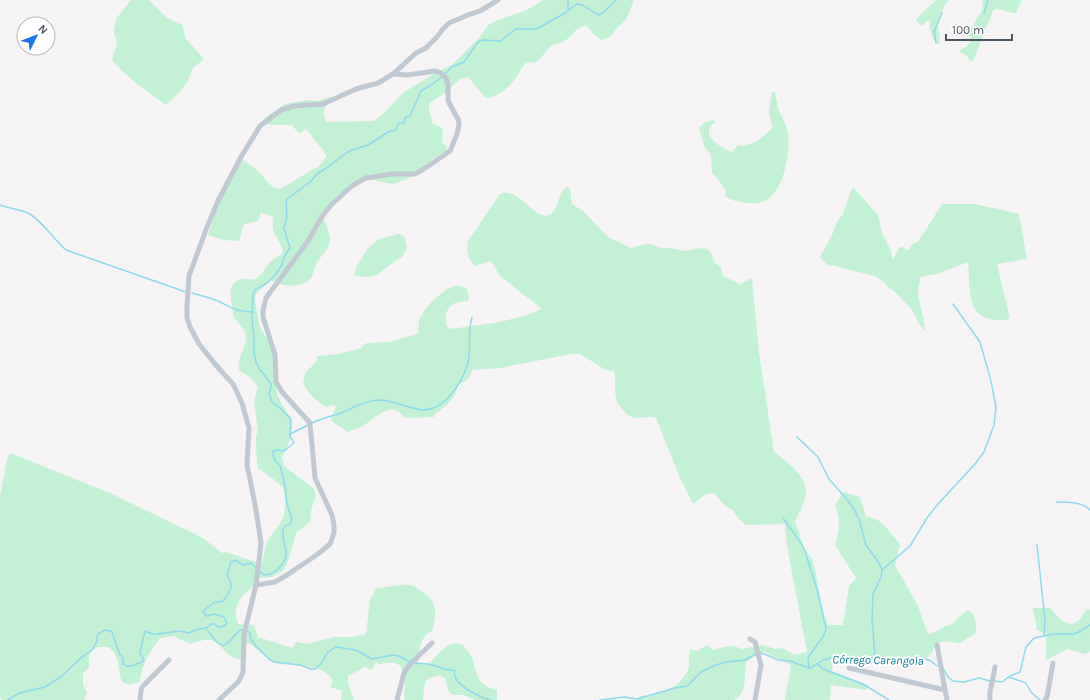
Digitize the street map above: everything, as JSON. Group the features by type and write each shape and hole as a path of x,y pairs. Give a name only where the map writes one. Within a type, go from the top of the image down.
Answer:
{"street":[{"path":"219,700 239,681 242,676 244,634 256,585 256,571 261,543 246,456 249,434 248,421 236,388 206,354 194,336 190,327 187,306 189,276 218,201 241,157 260,126 281,110 294,106 323,104 356,89 378,83 392,74 416,53 426,48 448,23 480,11 498,0"},
{"path":"256,585 275,582 287,575 330,544 334,534 332,515 316,478 310,423 282,392 276,382 275,355 263,317 266,298 308,241 321,218 331,205 353,185 366,178 392,174 415,174 450,151 457,134 459,124 458,119 448,101 448,84 446,78 441,73 435,70 407,74 392,74"},
{"path":"750,639 755,642 761,665 755,700"},
{"path":"397,700 404,673 412,662 432,642"},
{"path":"937,644 947,700"},
{"path":"140,700 143,686 169,660"},
{"path":"1044,700 1047,697 1054,663"},
{"path":"990,700 995,667"},
{"path":"849,668 945,690"}],"green space":[{"path":"131,0 149,0 167,18 182,25 186,39 204,59 193,68 187,82 179,93 166,105 129,77 116,65 112,59 117,45 114,32 116,19"},
{"path":"543,0 634,0 626,20 610,37 602,40 594,35 586,25 576,30 563,42 551,46 537,62 526,63 515,79 502,92 494,97 486,98 468,77 460,79 446,92 429,104 433,124 441,127 443,132 442,142 447,147 446,151 433,159 414,176 392,184 374,180 360,180 333,201 323,217 330,235 330,241 326,250 317,262 311,278 305,283 296,286 280,284 271,280 256,294 255,301 260,328 276,352 278,364 276,388 278,397 290,418 292,427 291,439 282,457 284,466 313,488 315,491 315,497 310,522 296,533 285,567 282,571 272,577 258,578 258,582 243,595 237,605 236,610 238,624 254,625 258,637 292,648 296,642 307,644 334,637 351,637 366,634 370,600 376,588 410,585 427,595 431,599 435,608 435,619 432,631 425,636 423,640 418,663 429,664 449,645 455,643 460,644 466,648 471,656 478,677 481,681 487,686 497,690 497,700 475,700 463,695 453,695 448,690 445,678 436,676 431,677 426,682 423,700 404,700 405,681 401,666 393,662 379,664 376,662 372,670 365,667 348,676 348,684 354,700 341,700 342,691 330,687 333,681 326,673 317,668 276,663 249,643 245,644 241,660 227,653 215,641 202,640 191,644 174,636 160,638 149,653 144,664 140,681 132,684 126,684 122,681 115,653 109,647 98,647 92,650 89,655 89,667 83,674 83,685 87,693 84,700 3,700 0,697 0,497 7,459 10,453 112,494 195,534 222,553 226,552 262,564 268,540 282,520 285,504 284,489 280,484 258,469 256,437 258,429 254,401 258,387 251,378 239,370 238,366 246,342 246,335 233,316 230,295 231,288 238,280 255,279 262,274 269,263 283,252 282,247 274,232 274,217 261,212 258,221 244,224 239,241 224,240 208,235 225,185 239,157 258,171 271,185 280,189 319,166 326,157 326,154 306,129 299,134 292,125 270,125 262,120 285,104 307,100 318,101 332,96 324,111 327,122 374,121 382,115 404,92 452,65 480,37 488,25 527,10"},
{"path":"936,0 949,0 939,19 938,26 940,41 938,45 931,34 930,21 928,20 921,25 916,19"},
{"path":"983,0 1022,0 1016,13 998,9 993,11 973,61 970,61 966,55 959,51 967,46 971,41 969,32 982,10"},
{"path":"772,92 775,92 779,111 788,133 789,142 784,174 774,194 767,200 754,203 732,200 725,196 725,189 712,172 711,155 705,148 699,128 704,123 713,120 716,122 711,126 709,131 710,135 717,144 732,152 738,145 747,145 752,143 761,138 772,128 769,111"},
{"path":"567,187 570,188 572,204 583,211 608,237 631,248 652,244 660,248 686,251 700,248 707,249 711,253 715,263 721,267 723,276 740,284 752,278 759,353 774,452 799,474 805,486 805,499 801,511 799,512 795,521 804,548 812,559 821,604 828,625 843,625 849,586 856,578 835,545 839,525 835,505 843,492 860,497 866,516 878,520 900,544 895,565 918,606 928,634 952,624 968,610 972,612 976,623 976,633 960,643 946,641 939,643 928,656 913,662 849,657 833,658 832,671 869,686 866,690 831,685 830,700 785,700 791,665 765,652 758,653 746,662 742,693 734,700 638,700 640,696 662,692 676,685 686,674 689,667 689,656 691,649 697,651 707,645 713,650 728,646 734,646 742,649 763,645 775,649 783,648 794,655 807,652 787,546 785,524 746,525 739,519 732,509 726,507 714,493 706,494 693,504 680,478 656,418 635,418 627,414 617,401 614,370 610,371 604,369 580,354 571,354 501,368 472,370 467,380 458,384 452,399 434,415 434,417 404,418 394,410 389,410 378,415 361,427 348,432 333,422 331,419 336,406 326,407 318,402 303,382 306,372 317,361 317,356 340,354 362,348 362,346 367,343 389,342 418,334 419,320 425,310 443,292 456,286 461,286 467,289 469,299 467,301 452,304 449,307 446,315 446,326 451,329 500,322 527,315 542,309 500,276 491,261 475,266 470,260 467,252 468,241 500,194 507,193 514,195 538,213 549,215 555,210 561,193"},
{"path":"852,188 854,188 878,215 882,233 891,251 893,260 899,248 903,247 908,251 912,244 918,242 942,204 975,204 1019,214 1027,259 997,264 1010,319 995,320 984,317 977,312 970,296 968,262 937,274 920,277 918,293 925,331 919,324 912,310 899,296 890,288 889,289 885,283 875,276 827,265 820,257 838,220 843,214"},
{"path":"399,234 404,236 407,248 403,256 377,275 369,277 354,276 356,268 368,248 379,239"},
{"path":"1033,608 1050,608 1060,619 1069,624 1078,621 1086,609 1090,610 1090,652 1084,654 1067,649 1046,660 1046,634 1037,630"}],"waterway":[{"path":"568,0 568,10"},
{"path":"445,74 452,67 464,62 478,42 483,40 500,41 516,29 536,29 565,13 577,4 583,5 598,15 604,12 616,0"},
{"path":"984,13 988,0"},
{"path":"936,43 934,32 942,13"},
{"path":"259,571 264,575 270,574 283,564 286,554 283,529 285,526 290,524 292,519 287,504 284,481 280,466 275,460 272,452 276,450 284,451 294,443 290,436 291,419 272,402 269,393 271,384 256,362 252,318 253,295 255,290 267,283 276,274 290,248 284,228 287,217 286,200 310,182 317,174 349,151 368,145 388,132 395,130 399,123 404,123 405,118 410,116 421,91 442,77"},
{"path":"0,205 30,214 40,222 66,250 186,292"},
{"path":"192,293 215,300 237,310 253,312"},
{"path":"882,570 910,546 927,518 938,504 975,464 984,452 994,425 996,407 991,381 980,342 953,304"},
{"path":"312,423 362,404 378,400 390,401 422,410 437,406 456,388 461,381 467,366 472,317"},
{"path":"290,434 308,425"},
{"path":"797,437 818,457 829,479 854,509 859,519 866,545 879,563 882,570 881,577 873,594 872,618 875,659"},
{"path":"1057,502 1079,504 1090,510"},
{"path":"783,518 805,551 818,593 826,629 824,635 808,658 809,668"},
{"path":"1037,545 1045,621 1044,636"},
{"path":"8,700 19,693 45,687 62,676 82,657 92,650 96,643 98,634 105,630 112,632 120,655 123,657 123,663 126,666 132,666 144,661 140,652 145,631 154,634 163,634 176,631 189,633 206,628 211,624 215,624 218,627 225,626 227,623 224,617 215,614 206,616 203,611 215,602 222,602 226,597 231,588 231,583 227,575 231,562 235,560 243,565 251,563 256,568"},
{"name":"Córrego Carangola","path":"994,681 1002,682 1010,676 1020,672 1026,647 1034,638 1053,634 1073,634 1090,625"},
{"name":"Córrego Carangola","path":"205,628 216,641 222,645 228,643 238,631 245,630 250,633 251,639 255,645 274,662 300,665 311,669 315,669 321,664 327,653 336,647 356,650 372,659 393,655 399,656 410,662"},
{"name":"Córrego Carangola","path":"760,653 778,660 790,661 809,668"},
{"name":"Córrego Carangola","path":"600,700 624,697 637,699 687,686 701,672 713,666 726,662 745,660 756,654"},
{"name":"Córrego Carangola","path":"809,668 823,660 830,658 883,658 909,662 925,659 931,661 937,666"},
{"name":"Córrego Carangola","path":"413,663 429,664 448,670 454,670 455,678 459,683 476,694 490,700"},
{"path":"818,664 823,669 863,684 889,700"},
{"name":"Córrego Carangola","path":"943,668 948,677 953,681 964,682 979,678 990,681"},
{"path":"1009,677 1026,683 1031,692 1040,700"}]}
